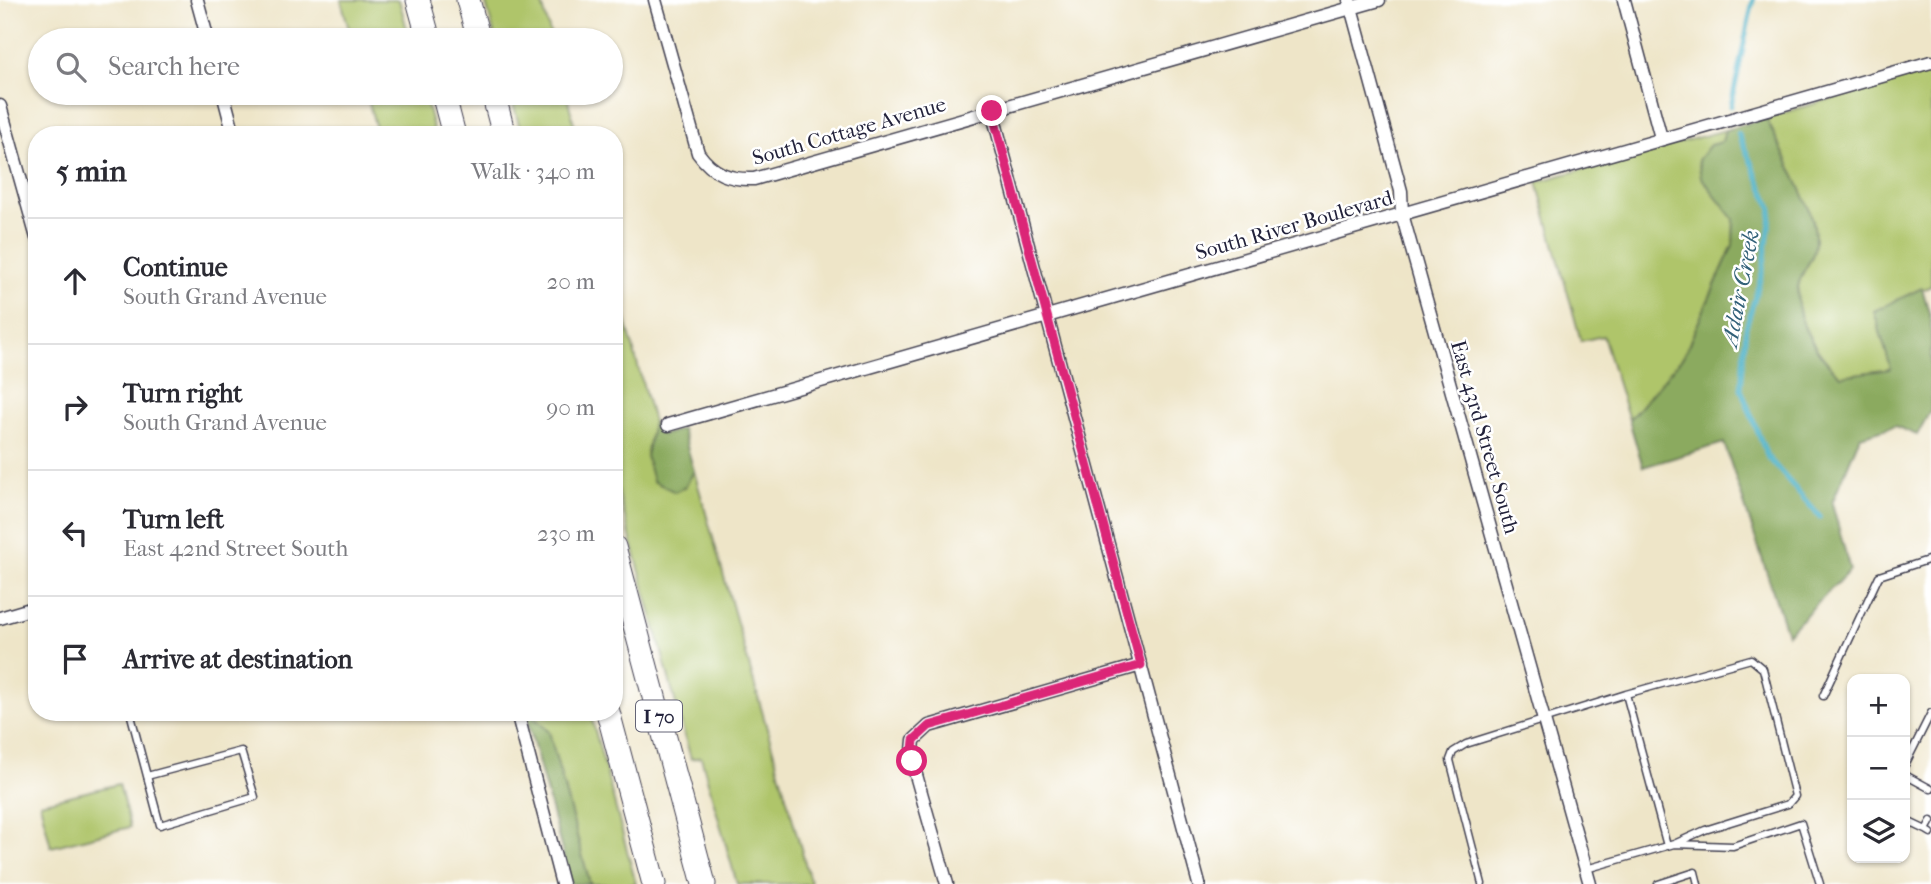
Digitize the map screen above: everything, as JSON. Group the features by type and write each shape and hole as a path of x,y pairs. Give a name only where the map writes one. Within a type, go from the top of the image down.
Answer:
{"highway":[{"path":"418,0 426,28"},
{"path":"468,0 476,28"},
{"path":"446,105 452,126"},
{"path":"496,105 502,126"},
{"name":"I 70","path":"623,581 704,884"},
{"name":"I 70","path":"610,721 654,884"}],"street":[{"path":"197,0 205,28"},
{"name":"South Cottage Avenue","path":"655,0 698,153 716,172 733,178 754,179 1350,4 1379,0"},
{"path":"1623,0 1661,138"},
{"name":"East 43rd Street South","path":"1350,4 1401,191 1402,214 1590,884"},
{"name":"South River Boulevard","path":"668,425 1931,62"},
{"path":"226,105 232,126"},
{"path":"0,107 28,205"},
{"path":"992,111 1199,884"},
{"path":"0,618 28,610"},
{"path":"947,884 912,761 914,740 929,726 1141,665"},
{"path":"519,721 562,884"}],"lane":[{"path":"1823,696 1879,576 1931,559"},
{"path":"1482,884 1450,760 1453,752 1466,744 1545,722 1626,694 1751,659 1763,669 1795,796 1788,804 1705,830 1671,845 1586,869"},
{"path":"1626,694 1671,845"},
{"path":"1910,755 1931,713"},
{"path":"132,721 160,825 255,797 241,751 147,776"},
{"path":"1910,778 1931,789"},
{"path":"1910,822 1928,831 1931,821"},
{"path":"1671,845 1733,846 1801,822 1820,884"},
{"path":"1658,884 1695,872 1698,884"}],"green space":[{"path":"341,0 399,0 407,28 349,28"},
{"path":"485,0 541,0 549,28 493,28"},
{"path":"1931,69 1931,286 1874,311 1892,369 1841,376 1816,348 1799,312 1798,287 1814,248 1814,227 1800,188 1766,118"},
{"path":"369,105 427,105 433,126 375,126"},
{"path":"513,105 569,105 575,126 519,126"},
{"path":"1766,118 1812,216 1814,248 1800,278 1797,300 1803,325 1824,359 1841,376 1891,369 1874,311 1922,288 1931,320 1931,409 1917,435 1895,426 1860,436 1832,503 1850,570 1787,634 1724,443 1643,467 1629,420 1683,357 1733,245 1734,219 1701,177 1698,160 1710,145 1722,142 1725,130"},
{"path":"1725,130 1720,199 1734,219 1733,245 1683,357 1629,420 1603,336 1581,341 1537,182"},
{"path":"623,310 653,422 646,456 685,487 694,471 811,884 737,884 701,757 691,759 623,510"},
{"path":"653,422 662,435 682,429 694,471 685,487 675,492 653,481 646,456"},
{"path":"527,721 538,721 549,732 590,884 571,884"},
{"path":"538,721 592,721 636,884 590,884 549,732"},
{"path":"119,784 130,827 51,847 40,803"}],"waterway":[{"name":"Adair Creek","path":"1731,106 1753,0"},
{"name":"Adair Creek","path":"1738,133 1772,209 1763,270 1746,327 1741,389 1767,456 1820,517"}],"route":[{"path":"912,761 914,740 929,726 1141,665 992,111"}]}
